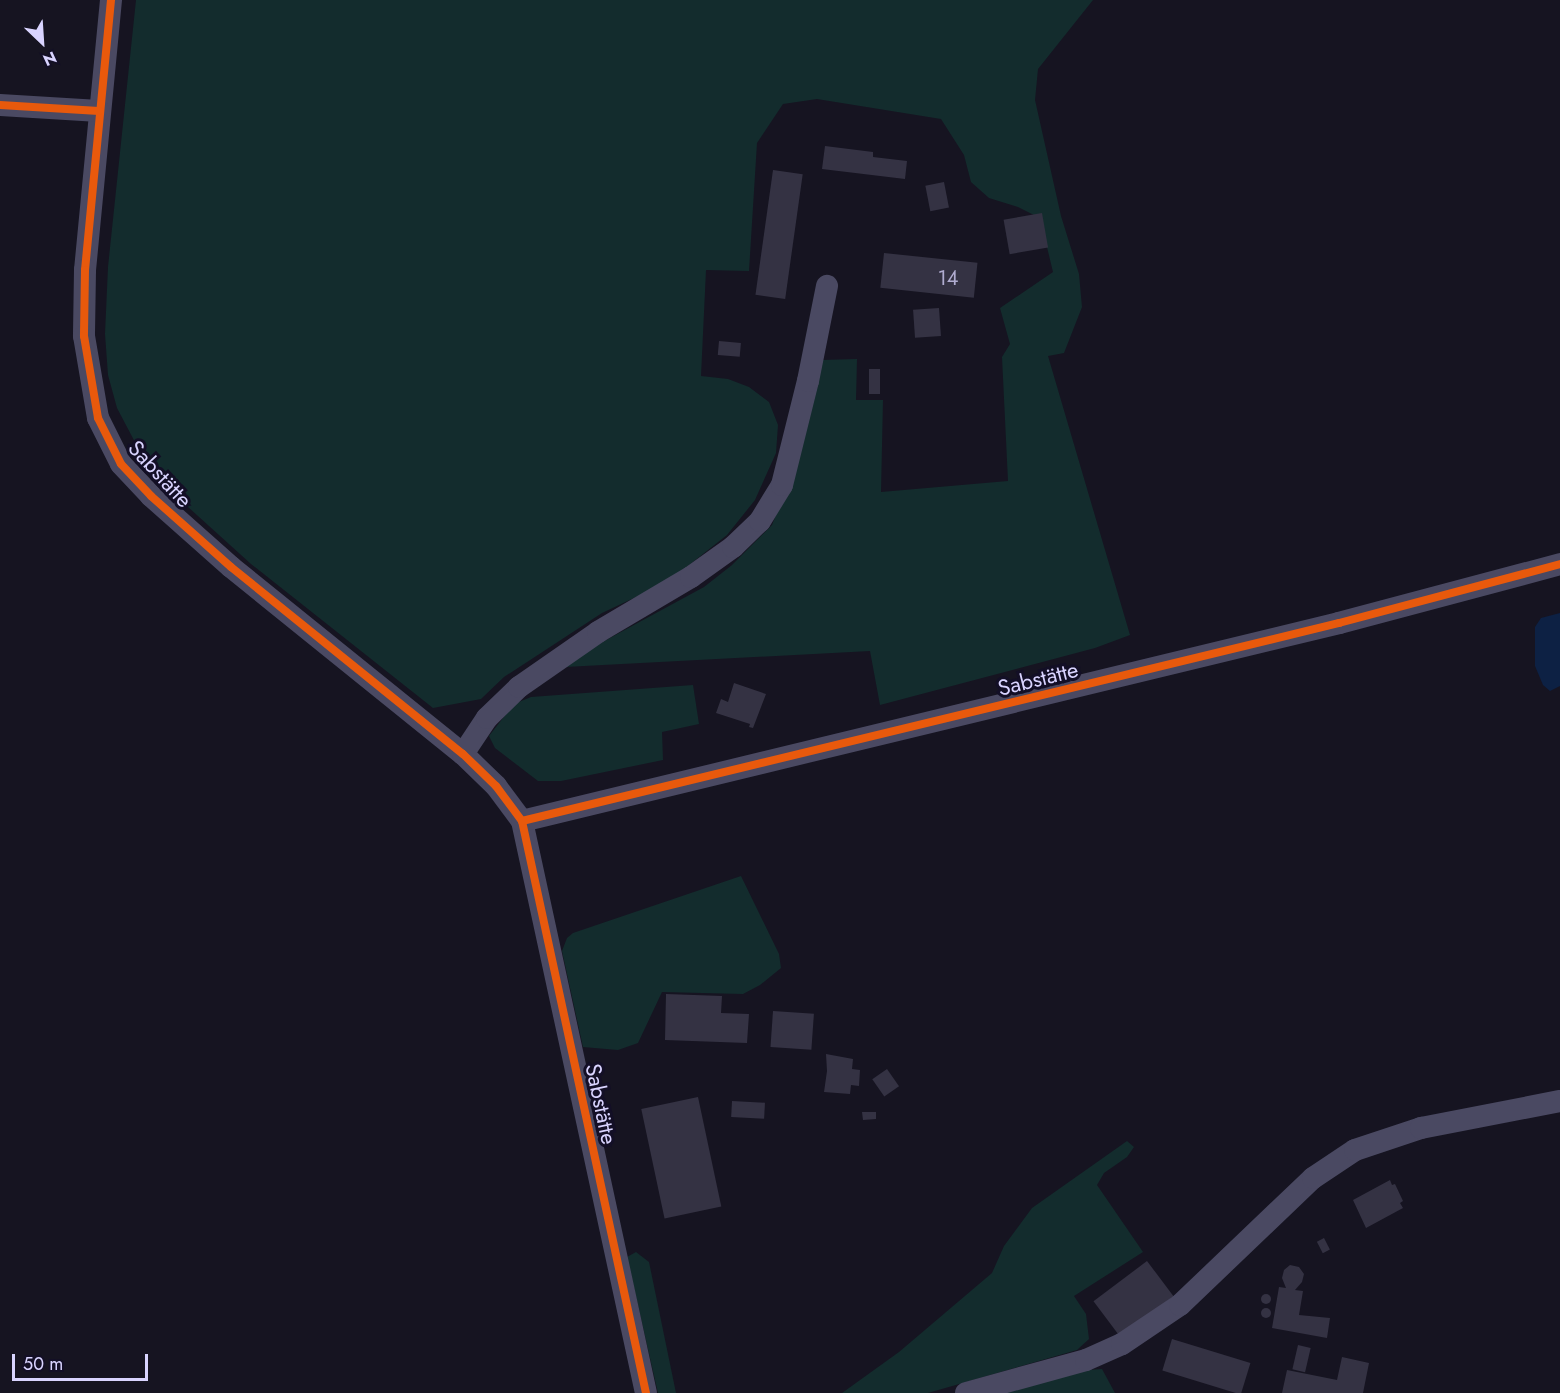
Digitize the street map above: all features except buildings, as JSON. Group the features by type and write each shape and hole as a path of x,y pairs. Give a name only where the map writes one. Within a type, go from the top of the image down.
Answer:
{"street":[{"name":"Sabstätte","path":"111,0 85,270 84,336 98,418 121,465 151,496 231,567 463,754 496,786 522,821 646,1393"},
{"path":"0,105 99,111"},
{"path":"463,754 487,718 519,687 598,632 691,578 733,547 760,521 782,484 808,381 827,286"},
{"name":"Sabstätte","path":"522,821 1328,626 1560,564"},
{"path":"966,1393 1086,1360 1122,1344 1180,1305 1313,1178 1355,1150 1421,1128 1560,1101"}],"green space":[{"path":"136,0 1093,0 1038,69 1035,100 1061,216 1079,274 1082,307 1064,353 1048,356 1130,635 1095,648 880,705 870,651 565,667 597,645 704,587 732,565 772,525 797,462 822,360 857,359 856,400 883,400 881,492 1008,481 1002,357 1010,344 1000,308 1053,272 1040,218 1018,207 989,198 971,182 964,155 941,119 817,99 783,104 757,143 749,271 706,270 701,376 728,379 749,387 769,402 778,425 776,453 755,500 727,535 684,569 653,589 602,613 504,677 481,699 433,708 251,564 167,488 137,446 117,408 108,375 105,334 108,267"},
{"path":"693,685 699,724 662,732 663,760 561,781 538,781 495,748 489,736 514,704 531,697"},
{"path":"741,876 779,954 781,968 760,985 743,994 662,992 638,1043 618,1050 583,1047 562,951 567,938 573,933"},
{"path":"1127,1141 1134,1147 1127,1157 1104,1173 1097,1185 1143,1252 1074,1296 1086,1314 1089,1339 1077,1350 928,1393 842,1393 899,1352 992,1273 1004,1246 1032,1208"},
{"path":"636,1252 649,1262 676,1393 658,1393 627,1257"},
{"path":"1102,1369 1115,1393 996,1393 1072,1371"}],"water":[{"path":"1560,613 1560,686 1550,691 1543,685 1535,666 1535,627 1541,618"}],"cycle path":[{"path":"111,0 85,270 84,336 98,418 121,464 151,496 231,567 463,754 496,786 522,821 646,1393"},
{"path":"0,105 99,111"},
{"path":"522,821 1339,623 1560,564"}]}
